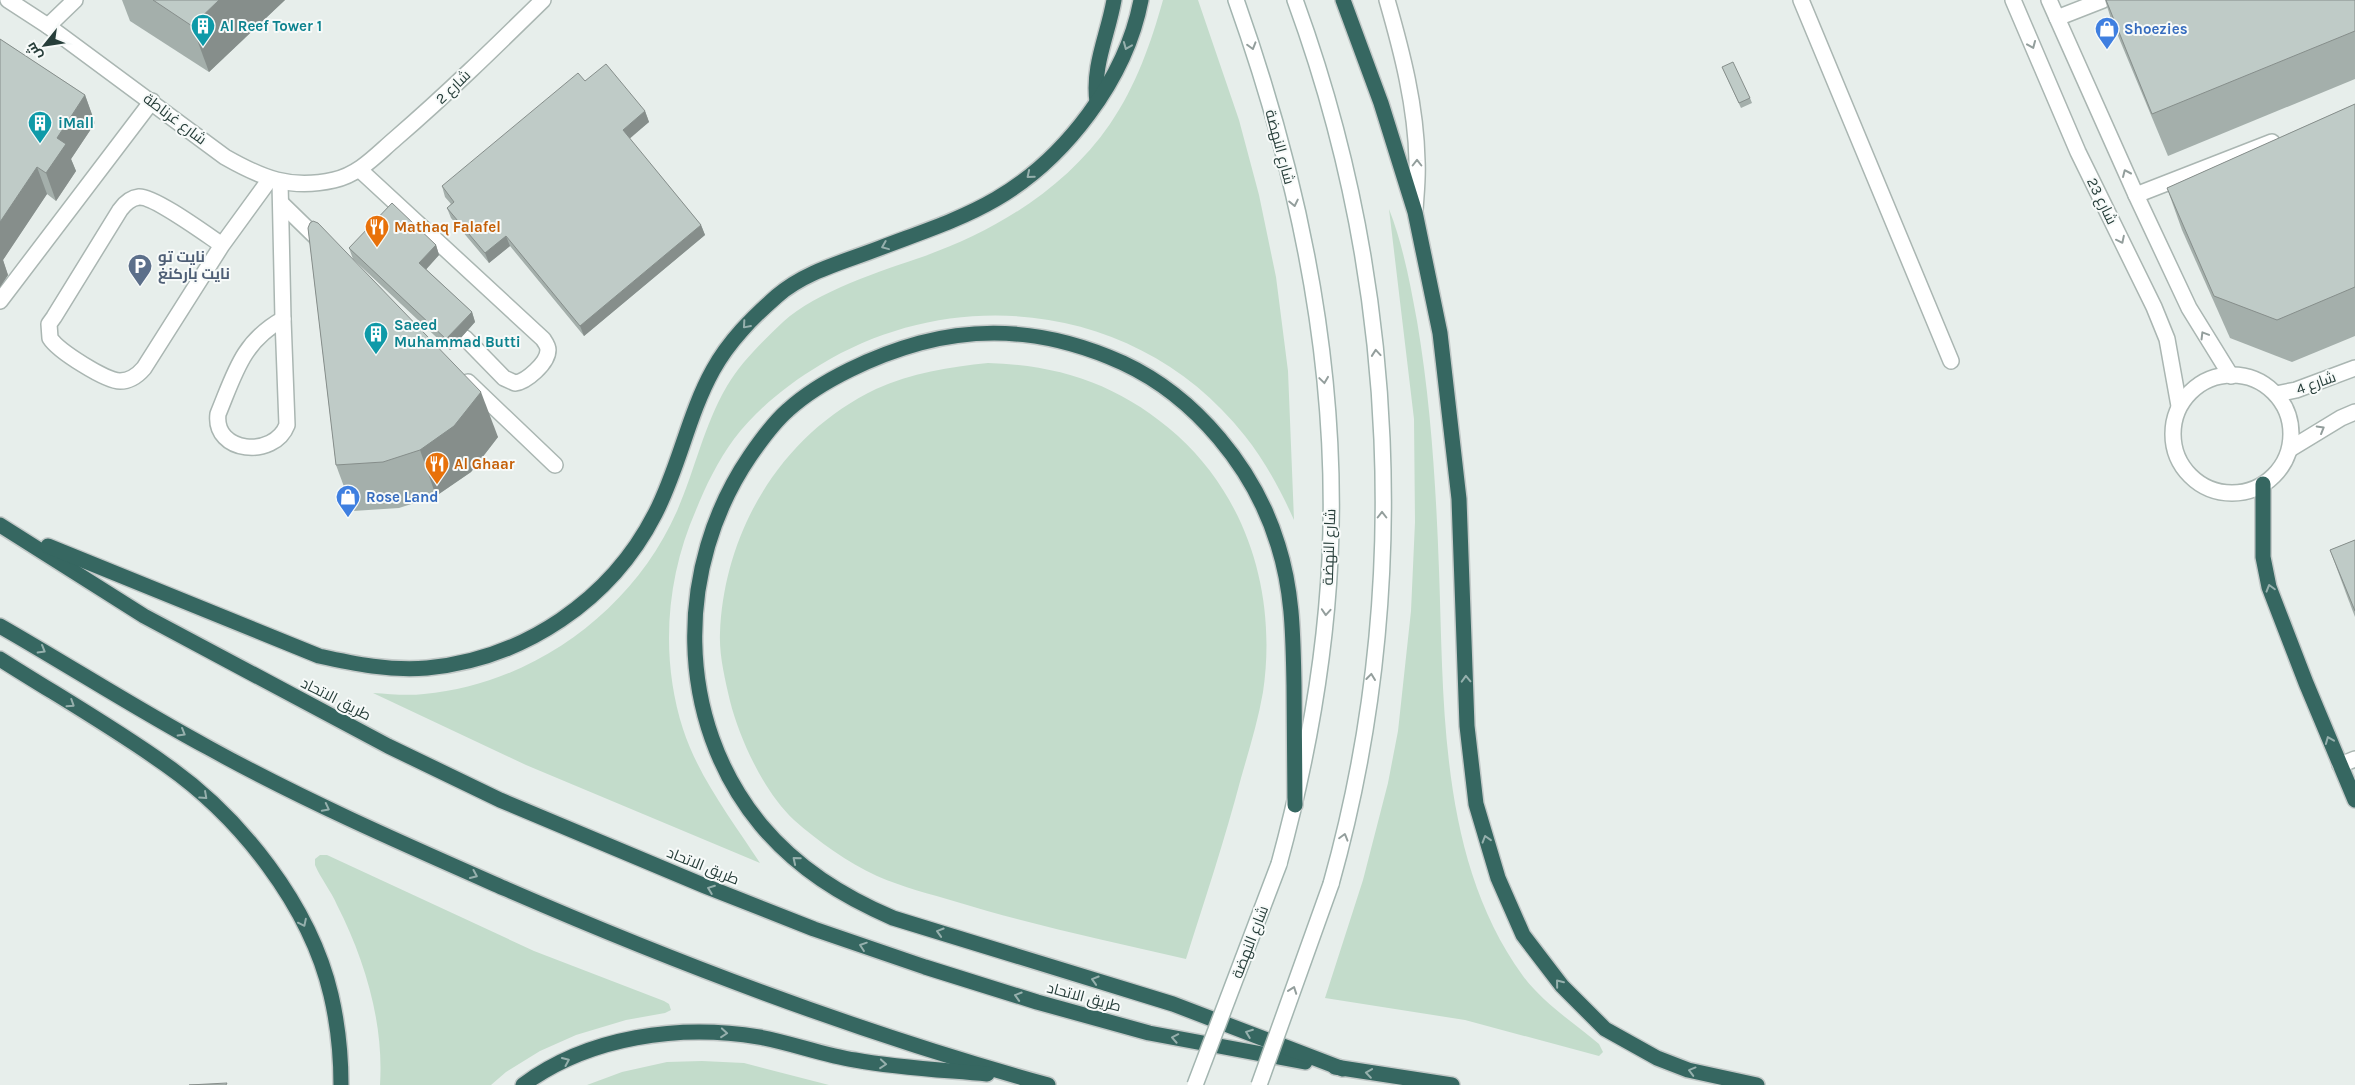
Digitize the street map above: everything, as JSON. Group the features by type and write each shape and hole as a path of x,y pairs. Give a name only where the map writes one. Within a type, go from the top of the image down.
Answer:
{"highway":[{"path":"1097,102 1096,65 1108,30 1114,0"},
{"path":"6,528 319,656 354,664 390,668 418,668 462,662 498,653 531,638 562,620 590,598 616,572 633,551 656,512 699,401 714,370 732,341 756,315 782,292 811,273 966,215 997,199 1029,177 1076,130 1097,102 1121,61 1132,33 1141,0"},
{"path":"1343,0 1381,103 1415,212 1440,333 1460,499 1467,726 1476,804 1498,878 1523,935 1562,986 1605,1029 1658,1058 1688,1070 1757,1085"},
{"path":"1295,805 1293,619 1288,580 1278,543 1264,506 1244,472 1222,441 1195,413 1165,388 1132,368 1096,351 1059,339 1019,334 977,334 936,339 897,350 859,365 788,409 761,440 738,474 719,511 706,550 697,590 694,631 696,672 704,713 721,760 736,790 760,824 788,854 827,885 855,902 893,918 1173,1004 1343,1069"},
{"path":"2263,484 2263,557 2269,587 2355,800"},
{"name":"طريق الاتحاد","path":"6,528 144,616 388,746 500,800 705,886 823,932 1036,1002 1149,1033 1343,1069 1452,1085"},
{"path":"0,626 208,748 334,812 457,868 611,935 747,988 882,1035 1048,1085"},
{"path":"0,659 167,765 237,827 266,863 292,902 314,947 331,993 340,1045 342,1085"},
{"path":"524,1085 564,1062 601,1047 640,1037 680,1032 720,1032 761,1037 869,1063 1019,1077"}],"street":[{"name":"شارع غرناطة","path":"8,0 48,26 225,156 256,174 275,180 307,184 334,180 360,170"},
{"path":"48,26 75,0"},
{"name":"شارع 2","path":"360,170 431,108 543,0"},
{"name":"شارع النهضة","path":"1195,1085 1279,864 1295,805 1312,723 1324,630 1329,568 1330,480 1326,389 1310,275 1287,170 1249,37 1236,0"},
{"path":"1259,1085 1331,884 1349,820 1365,728 1379,619 1382,537 1382,429 1374,331 1357,222 1334,123 1295,0"},
{"path":"1387,0 1399,43 1414,124 1417,161 1415,212"},
{"path":"1800,0 1951,361"},
{"name":"شارع 23","path":"2013,0 2078,152 2154,307 2167,339 2179,406"},
{"path":"2049,0 2189,308 2231,376"},
{"path":"2057,18 2103,0"},
{"path":"0,301 152,101"},
{"path":"2136,195 2282,139"},
{"path":"360,170 543,338 548,349 547,355 526,379 515,383 504,378 465,338"},
{"path":"275,180 281,203 287,425 280,437 272,444 239,446 228,439 219,428 217,422 218,414 243,354 263,332 283,319"},
{"path":"222,245 155,202 140,197 132,198 120,210 49,324 50,338 60,348 111,380 126,381 133,378 144,368 222,245 275,180"},
{"path":"281,203 332,252"},
{"name":"شارع 4","path":"2276,394 2296,390 2355,368"},
{"path":"454,369 555,466"},
{"path":"2231,376 2251,377 2265,384 2285,406 2290,420 2290,449 2278,471 2263,484 2241,492 2222,492 2205,486 2190,475 2179,460 2174,442 2174,424 2179,406 2194,388 2213,377 2231,376"},
{"path":"2290,449 2341,418 2355,412"},
{"path":"2340,765 2355,759"}],"green space":[{"path":"1163,0 1198,0 1239,120 1259,195 1276,277 1288,371 1294,520 1272,477 1245,436 1203,392 1155,358 1102,334 1046,320 989,316 931,322 874,338 820,365 796,380 774,398 743,428 723,456 704,491 686,536 678,563 670,618 671,674 676,702 683,729 698,765 717,798 760,863 526,765 373,693 424,694 464,687 503,675 540,658 575,636 606,610 634,580 658,547 677,511 719,401 733,377 753,352 783,322 813,301 850,283 925,256 978,233 1004,220 1051,187 1073,168 1092,147 1110,124 1128,95 1142,64"},
{"path":"1389,209 1409,278 1426,383 1436,508 1442,674 1446,728 1451,780 1461,832 1475,883 1495,931 1531,986 1549,1004 1599,1044 1603,1052 1599,1056 1465,1020 1325,998 1363,880 1388,783 1398,731 1411,611 1415,522 1414,419"},
{"path":"988,363 1041,368 1066,374 1113,391 1157,419 1178,436 1203,462 1223,490 1240,521 1252,553 1261,586 1266,621 1263,692 1259,714 1228,824 1186,959 985,910 906,887 866,870 823,844 794,820 783,808 754,765 734,716 720,650 724,595 733,558 746,522 764,489 786,459 813,432 842,408 889,383 959,366"},
{"path":"320,855 327,855 534,951 664,1001 669,1004 671,1010 665,1013 626,1020 576,1035 540,1051 506,1072 491,1085 380,1085 379,1038 370,992 364,970 347,926 315,865 315,859"},
{"path":"667,1062 744,1063 829,1085 587,1085 622,1072"}],"building":[{"path":"153,0 219,0 192,26"},
{"path":"2106,0 2355,0 2355,31 2152,114"},
{"name":"iMall","path":"0,39 85,95 57,138 66,144 46,173 37,167 0,222"},
{"path":"1733,62 1750,98 1739,103 1722,67"},
{"path":"606,64 645,111 623,130 701,225 580,326 506,236 485,253 447,208 454,202 442,186 578,73 585,81"},
{"path":"2355,104 2355,287 2277,320 2214,296 2167,188"},
{"path":"392,203 436,245 419,263 472,312 446,339 349,248"},
{"name":"Saeed Muhammad Butti","path":"313,221 318,223 481,392 454,426 420,450 383,462 336,465 308,228"},
{"path":"2355,540 2355,611 2330,550"},
{"path":"227,1083 226,1085 189,1085"}],"place":[{"name":"Al Reef Tower 1","path":"203,47"},
{"name":"Shoezies","path":"2107,50"},
{"name":"iMall","path":"40,144"},
{"name":"Mathaq Falafel","path":"377,248"},
{"name":"نايت تو نايت باركنغ","path":"140,287"},
{"name":"Saeed Muhammad Butti","path":"376,355"},
{"name":"Al Ghaar","path":"437,485"},
{"name":"Rose Land","path":"348,518"}]}
